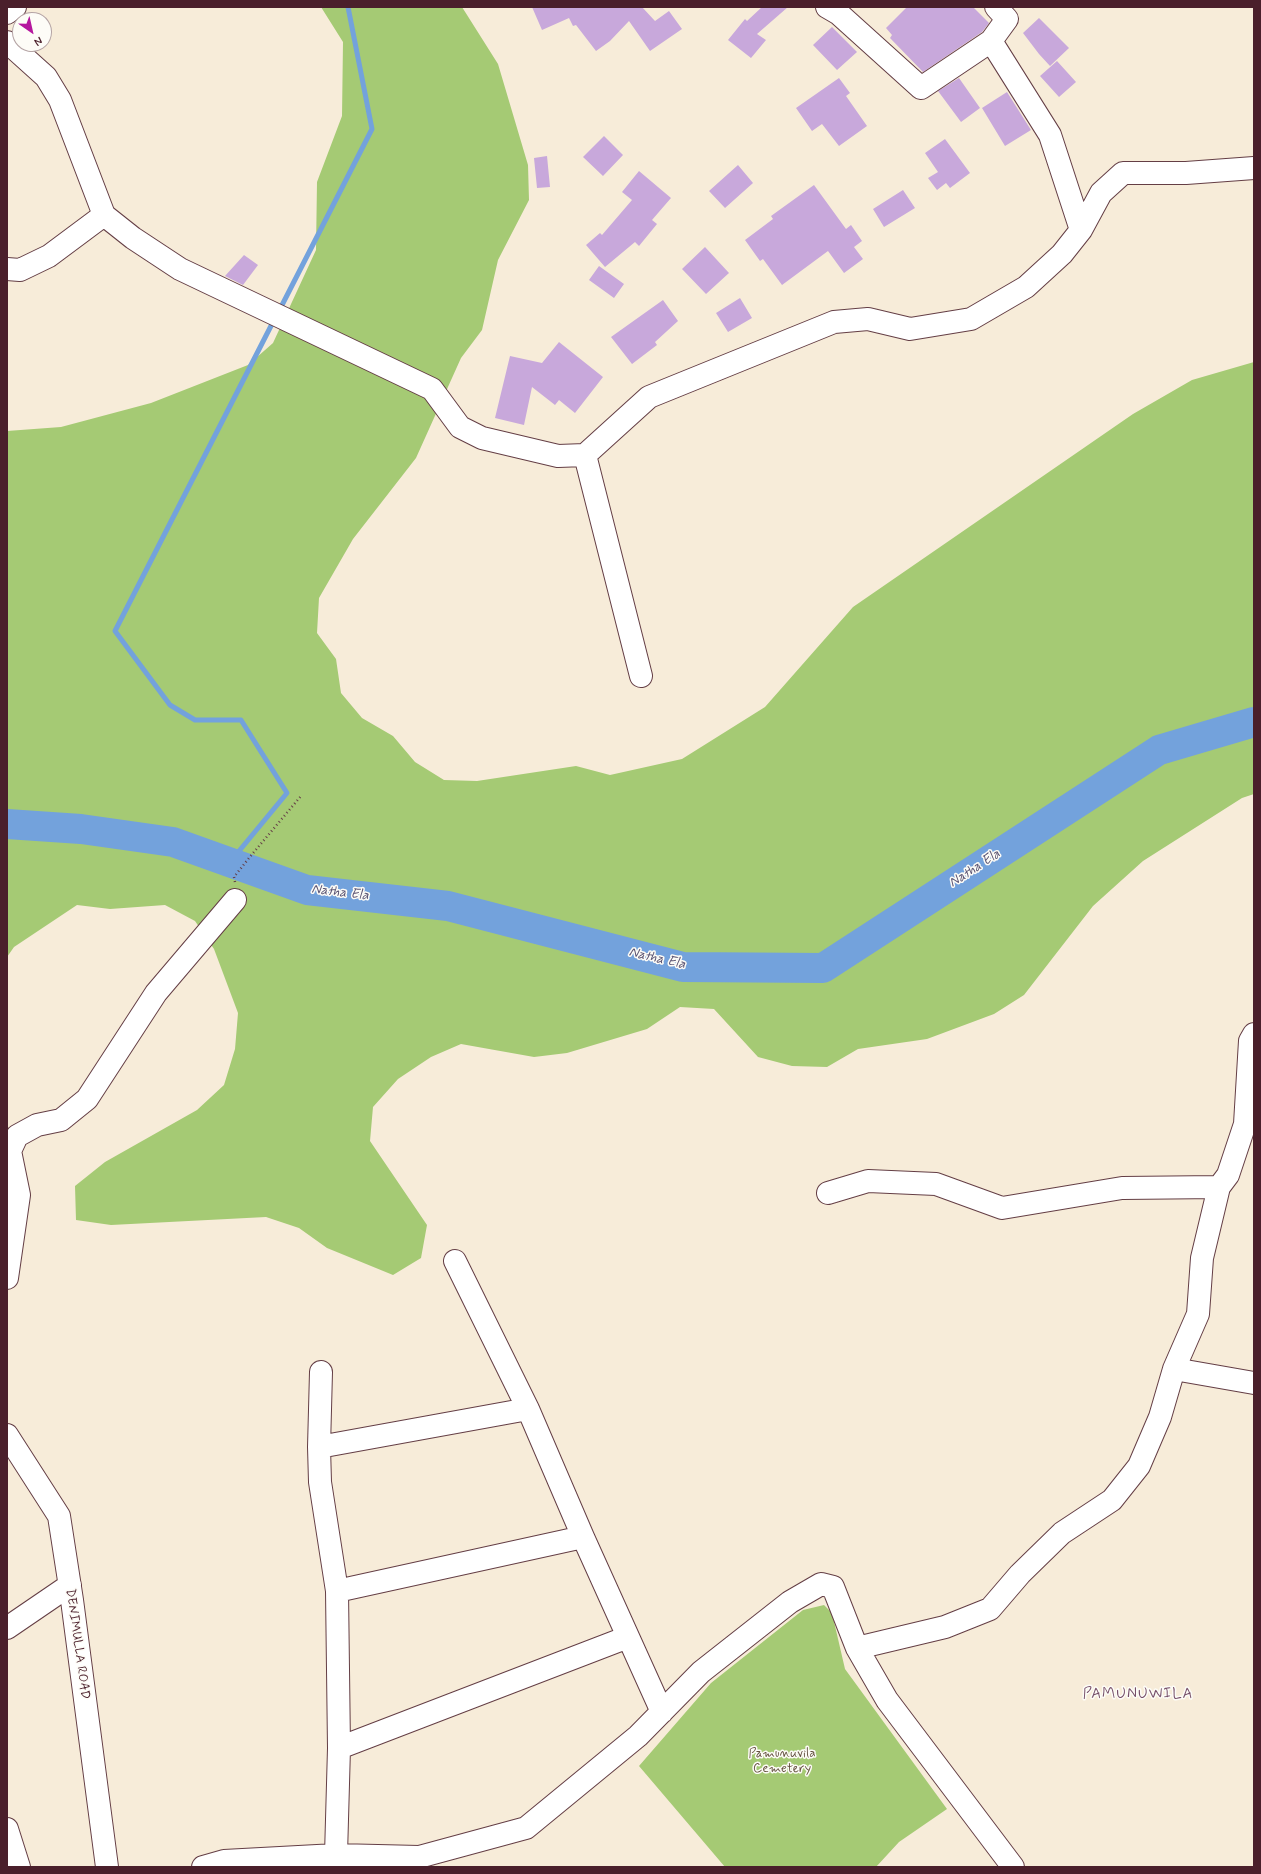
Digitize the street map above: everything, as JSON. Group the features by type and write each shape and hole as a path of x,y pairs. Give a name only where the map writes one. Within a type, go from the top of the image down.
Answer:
{"street":[{"path":"7,13 15,7"},
{"path":"827,7 839,14 921,88 992,41 1008,19 996,7"},
{"path":"992,41 1050,135 1081,230"},
{"path":"7,42 46,77 60,100 104,215 133,238 180,269 432,389 460,427 482,438 558,456 585,455 649,397 834,322 868,319 910,329 971,319 1026,287 1062,254 1081,230 1101,193 1123,173 1186,173 1254,168"},
{"path":"7,269 20,270 49,256 104,215"},
{"path":"585,455 641,676"},
{"path":"7,1278 18,1195 10,1151 17,1136 38,1125 61,1120 87,1099 156,993 235,900"},
{"path":"857,1648 945,1627 990,1609 1020,1574 1062,1533 1112,1500 1139,1466 1160,1417 1174,1369 1198,1314 1202,1258 1219,1187 1228,1175 1245,1124 1250,1041 1254,1034"},
{"path":"828,1193 868,1181 936,1184 1002,1208 1122,1188 1219,1187"},
{"path":"455,1261 528,1409 583,1537 662,1712"},
{"path":"1174,1369 1254,1383"},
{"path":"321,1372 319,1447 320,1482 337,1591 339,1748 336,1854"},
{"path":"319,1447 528,1409"},
{"name":"DENIMULLA ROAD","path":"7,1435 59,1516 70,1585 107,1867"},
{"path":"337,1591 583,1537"},
{"path":"203,1867 224,1861 336,1854 420,1862 526,1828 638,1736 702,1672 790,1602 821,1584 833,1587 857,1648 887,1700 1014,1867"},
{"path":"7,1628 70,1585"},
{"path":"339,1748 628,1637"},
{"path":"7,1829 19,1867"}],"path":[{"path":"234,877 301,796"}],"green space":[{"path":"321,7 462,7 498,64 528,165 529,200 498,260 482,330 461,358 416,458 353,539 319,598 317,633 336,659 341,693 362,718 393,736 415,762 444,780 477,781 576,766 610,775 682,759 765,707 853,607 1133,414 1192,380 1254,362 1254,794 1242,798 1143,861 1093,906 1024,995 994,1014 927,1039 858,1049 827,1067 792,1066 758,1057 714,1009 680,1007 647,1029 567,1053 534,1057 461,1044 431,1057 398,1079 373,1107 370,1141 427,1225 421,1258 393,1275 327,1248 299,1228 266,1217 111,1225 76,1220 75,1186 105,1162 197,1110 224,1085 235,1049 238,1013 214,949 195,921 165,905 110,909 77,905 14,947 7,957 7,431 61,427 151,403 248,365 273,343 316,250 317,182 342,116 343,42"},
{"name":"Pamunuvila Cemetery","path":"824,1605 832,1613 845,1669 947,1809 899,1842 876,1867 725,1867 639,1766 711,1683 803,1610"}],"building":[{"path":"532,7 642,7 655,21 669,11 682,29 650,51 629,21 610,41 596,51 576,25 573,26 569,18 542,30"},
{"path":"762,7 788,7 757,34 766,40 751,58 728,40 745,19 747,21"},
{"path":"907,7 973,7 989,23 982,32 923,72 890,38 892,35 886,28"},
{"path":"1039,18 1069,48 1050,66 1023,33"},
{"path":"832,27 857,52 837,70 813,45"},
{"path":"1057,61 1076,82 1059,97 1040,76"},
{"path":"839,78 850,93 846,96 867,126 839,146 822,124 812,131 796,108"},
{"path":"959,78 980,108 961,122 938,91"},
{"path":"1007,92 1031,130 1005,146 982,108"},
{"path":"604,136 623,155 603,176 583,157"},
{"path":"945,139 970,173 950,188 946,183 937,190 928,178 938,172 925,153"},
{"path":"547,156 550,187 537,188 534,158"},
{"path":"738,165 753,183 725,208 709,191"},
{"path":"639,171 671,198 652,220 657,224 639,246 635,242 605,267 586,245 600,233 602,235 632,200 622,192"},
{"path":"814,185 846,229 851,225 862,241 854,247 863,259 844,273 828,251 782,285 763,259 760,261 745,240 773,219 771,216"},
{"path":"903,190 915,208 884,227 873,209"},
{"path":"705,247 729,273 706,294 682,269"},
{"path":"244,255 258,265 243,285 225,276"},
{"path":"599,266 624,284 614,298 589,280"},
{"path":"740,298 752,318 728,332 716,313"},
{"path":"663,300 678,321 655,342 657,345 632,364 611,337"},
{"path":"559,342 603,377 575,413 559,400 555,405 532,387 524,425 495,418 510,356 542,363"}],"waterway":[{"path":"279,311 372,129 348,7"},
{"path":"230,862 287,793 241,720 195,720 170,705 115,631 274,320"},
{"name":"Natha Ela","path":"7,824 81,829 173,842 307,890 448,906 683,967 823,968 1159,750 1254,722"}],"district":[{"name":"PAMUNUWILA","path":"1138,1695"}]}
